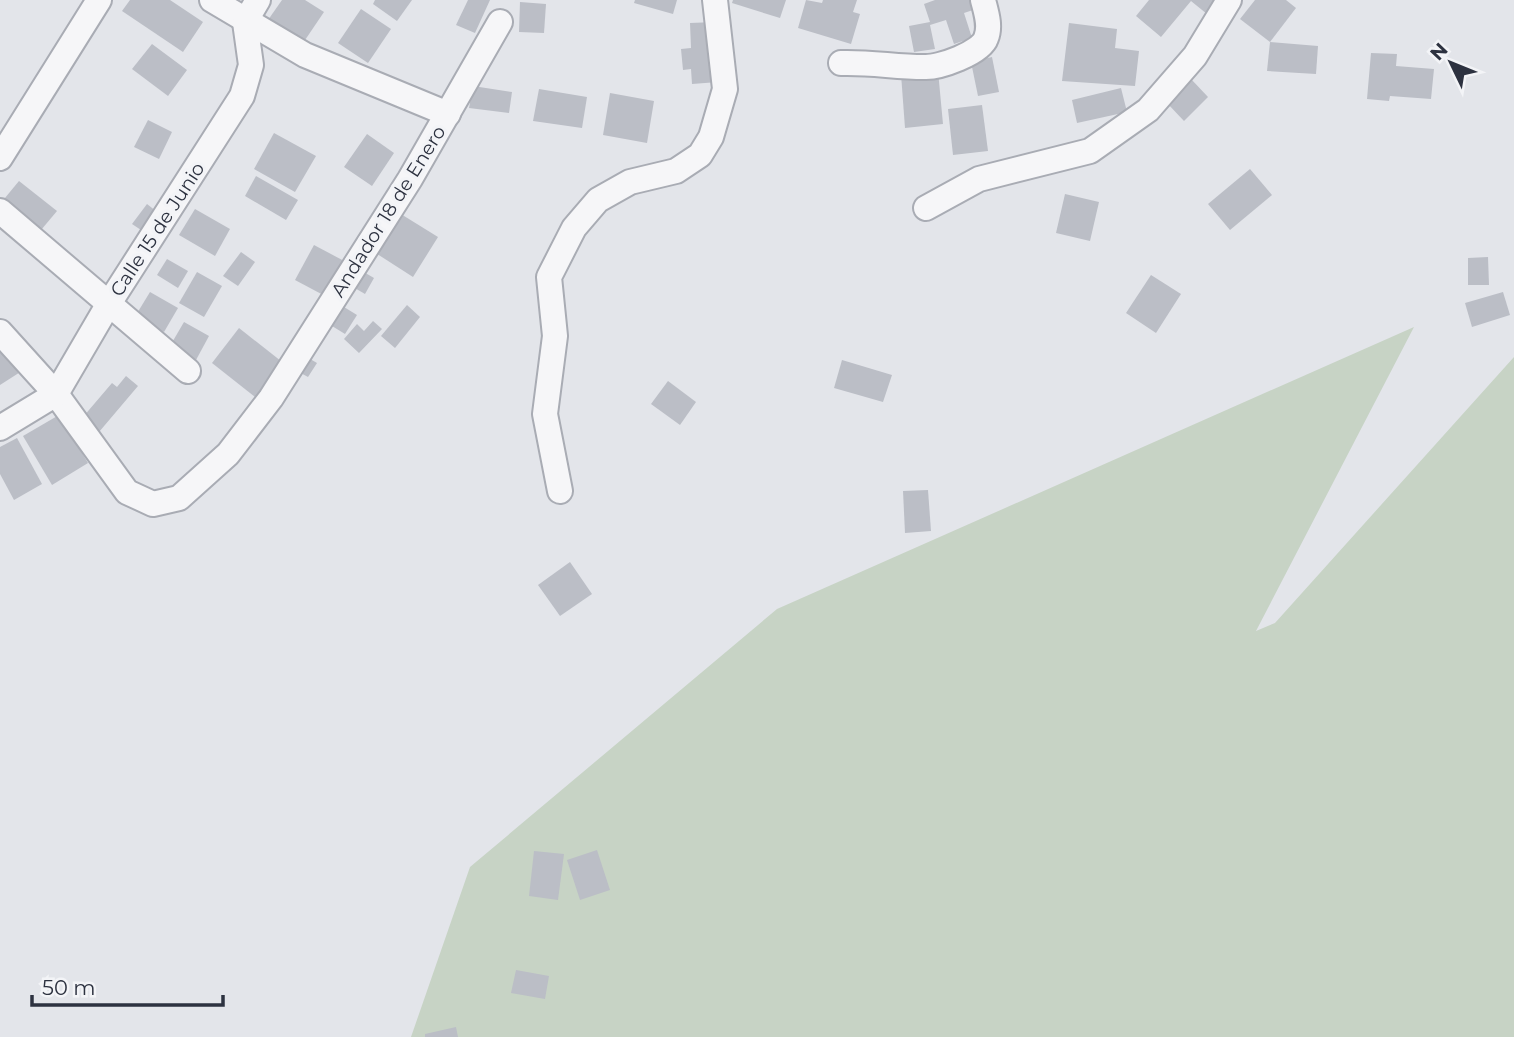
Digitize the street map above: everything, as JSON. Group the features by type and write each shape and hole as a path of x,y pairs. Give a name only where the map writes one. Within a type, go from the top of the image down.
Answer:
{"street":[{"path":"0,158 99,0"},
{"path":"212,0 245,22 306,55 448,114"},
{"path":"245,22 258,0"},
{"path":"560,491 545,414 555,336 550,277 575,228 598,200 630,182 676,171 700,155 711,137 725,89 715,0"},
{"path":"841,63 877,61 927,68 976,52 986,39 988,24 983,0"},
{"path":"926,208 979,179 1090,151 1148,110 1195,56 1229,0"},
{"name":"Calle 15 de Junio","path":"0,428 55,394 108,305 242,96 250,65 245,22"},
{"name":"Andador 18 de Enero","path":"0,332 55,394 127,492 153,504 179,498 228,454 271,398 448,114 500,22"},
{"path":"0,211 188,371"}],"green space":[{"path":"1414,327 1256,631 1275,623 1514,357 1514,1037 411,1037 470,867 777,609"}],"building":[{"path":"130,0 170,0 203,22 183,52 122,11"},
{"path":"282,0 305,0 324,12 303,43 268,20"},
{"path":"375,0 412,0 397,21 373,4"},
{"path":"468,0 490,0 475,33 456,25"},
{"path":"635,0 677,0 673,14 634,3"},
{"path":"733,0 786,0 780,18 732,3"},
{"path":"806,0 822,3 823,0 857,0 853,12 860,14 851,44 798,28"},
{"path":"935,0 976,0 979,8 964,13 972,38 954,44 946,20 930,25 935,49 914,52 909,26 930,22 924,4"},
{"path":"1149,0 1218,0 1207,14 1191,1 1161,37 1136,16"},
{"path":"1255,0 1286,0 1296,8 1270,42 1240,19"},
{"path":"520,2 546,4 544,33 519,32"},
{"path":"361,9 391,29 368,63 338,43"},
{"path":"715,22 718,82 692,84 691,69 683,70 681,49 691,48 690,23"},
{"path":"1069,23 1117,29 1115,48 1139,51 1135,86 1062,81"},
{"path":"1270,42 1318,46 1316,74 1267,71"},
{"path":"152,44 187,70 168,96 132,69"},
{"path":"1371,53 1397,54 1396,66 1434,69 1431,99 1390,96 1389,101 1367,99"},
{"path":"992,57 999,92 978,96 971,62"},
{"path":"938,71 943,124 905,128 901,74"},
{"path":"1191,79 1208,97 1184,121 1167,103"},
{"path":"473,86 512,92 509,113 469,108"},
{"path":"1121,88 1127,112 1077,123 1072,100"},
{"path":"539,89 587,97 582,128 533,121"},
{"path":"610,93 654,101 647,143 603,135"},
{"path":"982,105 988,151 953,155 948,109"},
{"path":"148,120 172,132 159,159 134,147"},
{"path":"274,133 316,156 295,192 254,169"},
{"path":"367,134 394,153 372,186 344,167"},
{"path":"1250,169 1272,195 1230,230 1208,204"},
{"path":"256,176 298,200 286,220 245,196"},
{"path":"19,181 57,211 36,236 0,204"},
{"path":"1065,194 1099,202 1090,241 1056,233"},
{"path":"147,204 161,215 147,234 132,224"},
{"path":"195,209 230,229 215,256 179,235"},
{"path":"396,211 438,237 413,277 371,250"},
{"path":"314,245 346,262 327,297 295,280"},
{"path":"241,252 255,262 238,286 223,276"},
{"path":"1488,257 1489,285 1468,285 1468,258"},
{"path":"167,259 188,271 178,288 157,275"},
{"path":"362,271 374,278 365,294 353,287"},
{"path":"197,272 222,286 204,317 179,303"},
{"path":"1151,275 1181,294 1156,333 1126,313"},
{"path":"150,292 178,308 164,332 136,315"},
{"path":"1503,292 1510,315 1472,327 1465,303"},
{"path":"407,305 420,317 395,348 381,336"},
{"path":"344,307 357,315 345,334 332,326"},
{"path":"373,321 382,329 359,353 344,339 357,324 364,331"},
{"path":"184,322 209,336 196,360 170,346"},
{"path":"239,328 286,365 259,400 212,363"},
{"path":"0,349 25,369 0,385"},
{"path":"305,356 317,363 308,377 297,371"},
{"path":"842,360 892,375 883,402 834,388"},
{"path":"126,376 138,386 99,432 83,417 112,383 117,387"},
{"path":"668,381 696,402 680,425 651,404"},
{"path":"59,415 88,463 52,485 23,436"},
{"path":"17,438 42,484 14,500 0,474 0,447"},
{"path":"928,490 931,531 905,533 903,491"},
{"path":"570,562 592,594 560,616 538,585"},
{"path":"597,850 610,890 580,900 567,860"},
{"path":"534,851 564,854 558,900 529,896"},
{"path":"516,970 549,976 545,999 511,993"},
{"path":"456,1027 458,1037 425,1037 425,1034"}]}
